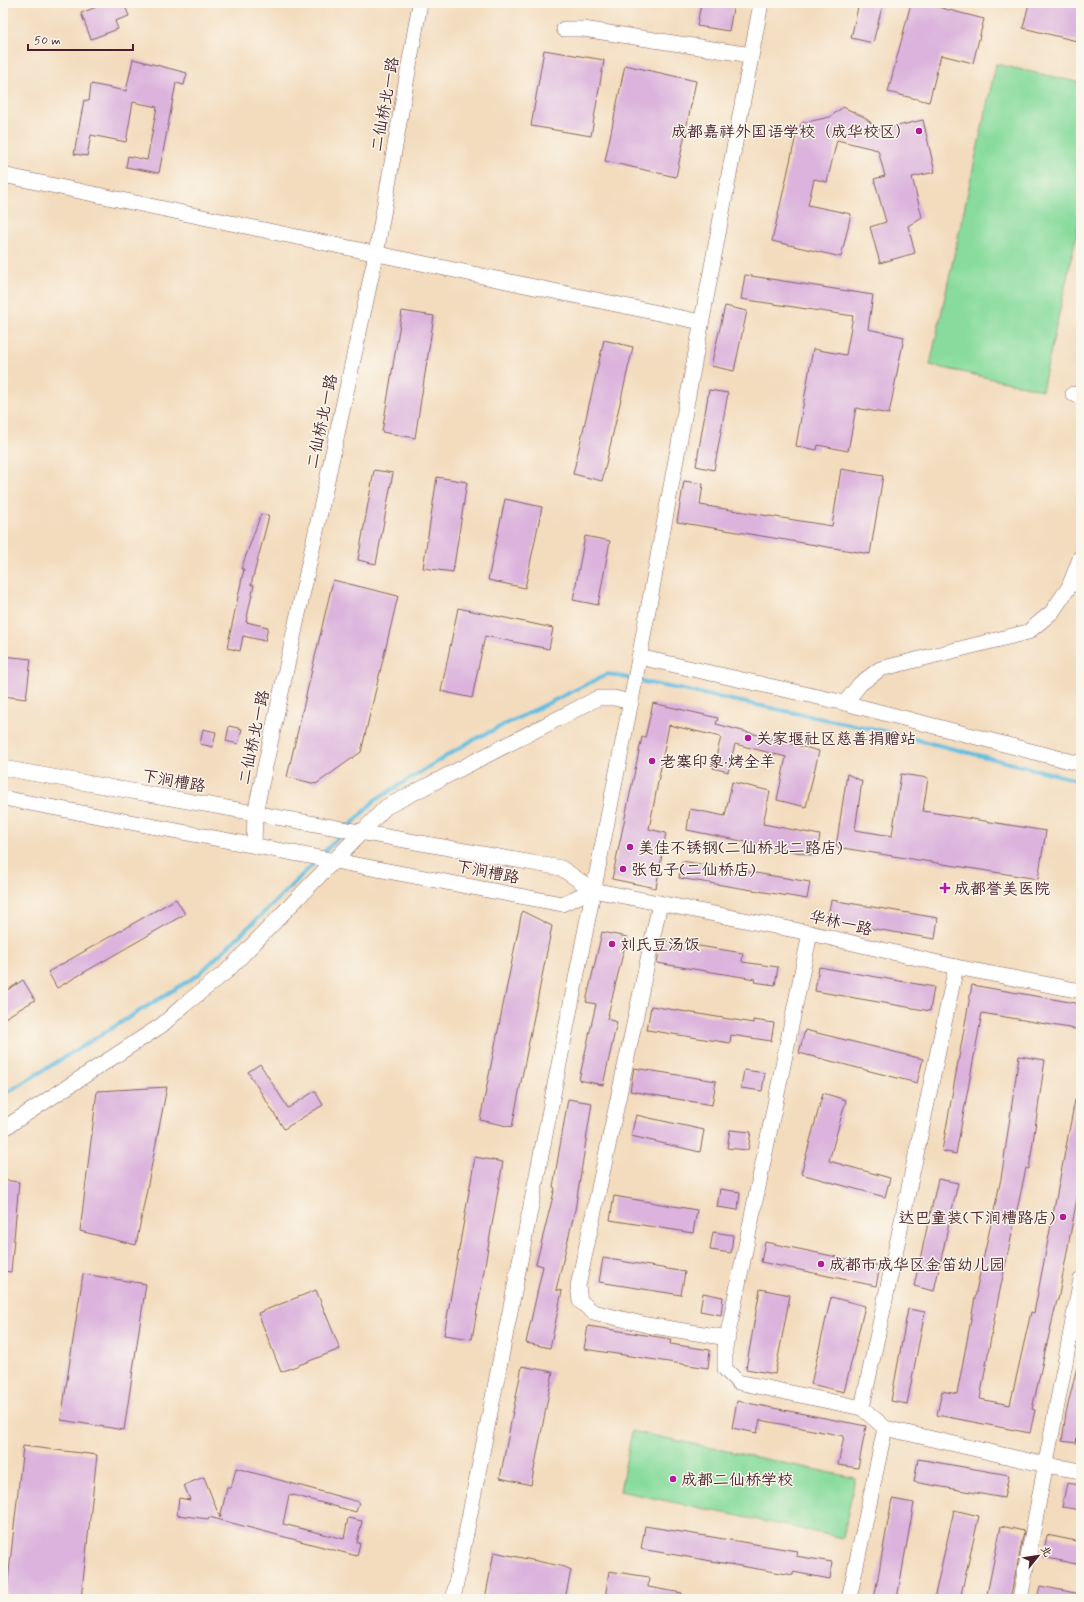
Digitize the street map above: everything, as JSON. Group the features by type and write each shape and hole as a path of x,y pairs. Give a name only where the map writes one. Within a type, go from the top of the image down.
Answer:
{"street":[{"name":"二仙桥北一路","path":"254,845 255,813 376,254 420,3"},
{"path":"453,1599 631,699 760,3"},
{"path":"564,28 583,29 751,55"},
{"path":"3,175 701,322"},
{"path":"845,703 860,684 880,669 1028,632 1052,612 1069,587 1081,556"},
{"path":"638,661 845,703 1081,764"},
{"path":"3,1129 162,1025 227,970 351,830 386,807 598,698 631,699"},
{"name":"下涧槽路","path":"3,768 561,868 593,890"},
{"name":"下涧槽路","path":"3,798 562,904 593,890"},
{"name":"华林一路","path":"593,890 810,933 956,967 1081,991"},
{"path":"660,903 578,1286 580,1301 593,1312 647,1325 728,1338"},
{"path":"810,933 725,1348 725,1368 738,1382 862,1408 885,1428 1046,1465 1081,1470"},
{"path":"862,1408 956,967"},
{"path":"1020,1599 1081,1279"},
{"path":"849,1599 885,1428"}],"green space":[{"path":"996,64 1081,83 1081,215 1042,390 930,365"},
{"path":"632,1431 855,1478 843,1538 620,1491"}],"building":[{"path":"107,3 124,3 129,16 115,21 118,29 91,39 81,13"},
{"path":"701,3 734,3 729,31 697,26"},
{"path":"859,3 883,3 873,43 851,38"},
{"path":"911,3 922,3 984,19 973,63 941,55 929,102 888,92"},
{"path":"1029,3 1081,3 1081,42 1023,28"},
{"path":"544,50 604,60 591,136 531,126"},
{"path":"133,59 187,73 184,85 176,83 159,173 126,167 128,156 147,160 157,107 133,102 126,142 91,135 87,156 74,154 84,100 89,101 91,84 126,91"},
{"path":"625,65 696,81 676,177 605,161"},
{"path":"843,107 864,117 880,130 923,120 935,172 912,177 922,217 908,226 915,253 880,263 870,227 886,222 874,179 885,176 878,150 837,140 827,182 814,179 808,205 851,214 841,257 772,241 797,131 802,123 830,117"},
{"path":"745,275 873,295 868,329 904,337 889,414 856,408 848,451 818,445 817,450 796,446 813,349 846,355 853,316 741,299"},
{"path":"725,306 747,311 734,371 711,366"},
{"path":"402,311 434,316 415,438 382,432"},
{"path":"604,340 633,347 602,481 573,474"},
{"path":"709,390 728,393 714,470 696,466"},
{"path":"841,469 883,476 870,554 677,522 684,481 703,484 700,505 832,526"},
{"path":"374,470 393,473 376,564 358,560"},
{"path":"437,477 467,482 453,572 423,568"},
{"path":"505,499 542,507 525,588 488,580"},
{"path":"261,514 269,516 251,585 254,585 246,622 268,627 265,641 243,636 240,651 227,648 244,569 241,569"},
{"path":"585,536 610,541 598,605 573,600"},
{"path":"333,580 398,596 361,752 316,784 287,777"},
{"path":"458,608 553,628 549,649 485,636 472,698 441,691"},
{"path":"3,656 31,659 26,699 3,696"},
{"path":"653,703 718,718 716,724 819,751 806,807 777,800 786,757 735,744 728,772 713,768 721,737 669,725 649,829 666,833 656,888 612,879 642,737 645,738"},
{"path":"229,726 242,729 238,744 226,741"},
{"path":"203,729 216,732 213,747 200,744"},
{"name":"成都誉美医院","path":"847,774 862,781 855,830 892,836 901,774 928,778 923,811 1046,831 1038,879 836,847"},
{"path":"732,782 770,791 763,824 820,835 816,856 687,830 690,809 725,816"},
{"path":"682,861 810,882 807,899 679,878"},
{"path":"176,899 185,914 57,988 48,972"},
{"path":"831,900 938,918 935,939 827,921"},
{"path":"522,911 552,926 512,1127 480,1120"},
{"path":"602,932 627,937 607,1019 617,1022 603,1085 579,1080 596,1004 586,1002"},
{"path":"661,940 743,953 742,962 778,967 775,985 754,982 755,979 657,963"},
{"path":"819,967 934,987 930,1011 815,991"},
{"path":"23,980 35,1000 3,1019 3,993"},
{"path":"972,985 1081,1004 1081,1030 982,1013 956,1154 942,1151"},
{"path":"651,1006 753,1023 753,1020 774,1023 771,1041 731,1035 730,1043 647,1030"},
{"path":"805,1030 923,1059 917,1083 799,1053"},
{"path":"1019,1056 1045,1060 1029,1169 1026,1168 996,1309 980,1399 1010,1405 1031,1312 1034,1313 1075,1100 1081,1101 1081,1177 1058,1300 1032,1409 1035,1410 1030,1433 937,1415 942,1391 957,1394 978,1282 1001,1179"},
{"path":"260,1064 288,1108 315,1091 323,1105 284,1129 248,1072"},
{"path":"634,1068 716,1081 712,1105 630,1091"},
{"path":"744,1070 765,1073 762,1091 741,1088"},
{"path":"167,1087 136,1245 80,1231 97,1091"},
{"path":"823,1093 846,1100 829,1161 890,1178 885,1197 801,1174"},
{"path":"568,1099 592,1103 575,1210 556,1290 562,1291 550,1348 526,1343 543,1266 536,1264 555,1188 553,1187"},
{"path":"636,1115 704,1130 700,1152 631,1136"},
{"path":"730,1130 751,1132 748,1150 727,1148"},
{"path":"475,1157 503,1162 472,1339 444,1335"},
{"path":"938,1179 958,1183 934,1291 914,1286"},
{"path":"3,1180 19,1182 11,1272 3,1271"},
{"path":"720,1189 740,1192 738,1210 717,1207"},
{"path":"614,1196 697,1210 693,1233 610,1220"},
{"path":"713,1232 733,1235 731,1253 710,1250"},
{"name":"成都市成华区金笛幼儿园","path":"765,1242 880,1266 876,1286 761,1262"},
{"path":"603,1258 685,1272 681,1295 599,1282"},
{"path":"83,1274 146,1284 124,1430 61,1420"},
{"path":"760,1289 790,1295 775,1374 746,1369"},
{"path":"316,1290 340,1349 281,1372 258,1313"},
{"path":"703,1293 723,1297 721,1315 700,1311"},
{"path":"831,1297 865,1306 844,1392 811,1384"},
{"path":"908,1309 925,1312 907,1404 891,1401"},
{"path":"588,1326 671,1339 670,1344 710,1350 708,1368 584,1349"},
{"path":"522,1366 553,1372 531,1485 500,1478"},
{"path":"1077,1367 1081,1368 1081,1410 1076,1443 1062,1441 1066,1413"},
{"path":"737,1401 866,1426 858,1468 838,1465 844,1436 760,1420 757,1433 732,1428"},
{"path":"23,1446 97,1455 81,1599 6,1599"},
{"path":"918,1459 1009,1475 1004,1498 914,1482"},
{"path":"236,1468 359,1502 356,1512 289,1495 283,1524 344,1539 348,1518 362,1521 357,1543 360,1543 357,1556 209,1517 208,1519 177,1515 179,1498 190,1500 184,1485 204,1477 220,1518 227,1488 231,1488"},
{"path":"1067,1483 1081,1485 1081,1510 1062,1507"},
{"path":"892,1499 914,1503 897,1599 874,1599"},
{"path":"954,1510 979,1516 960,1599 934,1599"},
{"path":"645,1526 797,1551 796,1556 832,1562 830,1579 793,1572 793,1575 641,1549"},
{"path":"1001,1526 1024,1531 1019,1557 1010,1599 986,1599"},
{"path":"1047,1535 1081,1542 1081,1565 1043,1557"},
{"path":"494,1552 565,1567 571,1570 565,1599 485,1599"},
{"path":"609,1571 649,1577 648,1587 682,1593 681,1599 605,1599"},
{"path":"1040,1586 1080,1594 1080,1599 1037,1599"}],"waterway":[{"path":"349,827 375,800 471,741 608,674 632,679"},
{"path":"639,681 878,730 1081,781"},
{"path":"322,854 343,833"},
{"path":"3,1095 198,975 316,861"}],"place":[{"name":"成都嘉祥外国语学校（成华校区）","path":"919,131"},
{"name":"关家堰社区慈善捐赠站","path":"748,738"},
{"name":"老寨印象·烤全羊","path":"652,761"},
{"name":"美佳不锈钢(二仙桥北二路店)","path":"630,847"},
{"name":"张包子(二仙桥店)","path":"623,869"},
{"name":"成都誉美医院","path":"945,888"},
{"name":"刘氏豆汤饭","path":"612,944"},
{"name":"达巴童装(下涧槽路店)","path":"1063,1217"},
{"name":"成都市成华区金笛幼儿园","path":"821,1264"},
{"name":"成都二仙桥学校","path":"673,1479"}]}
